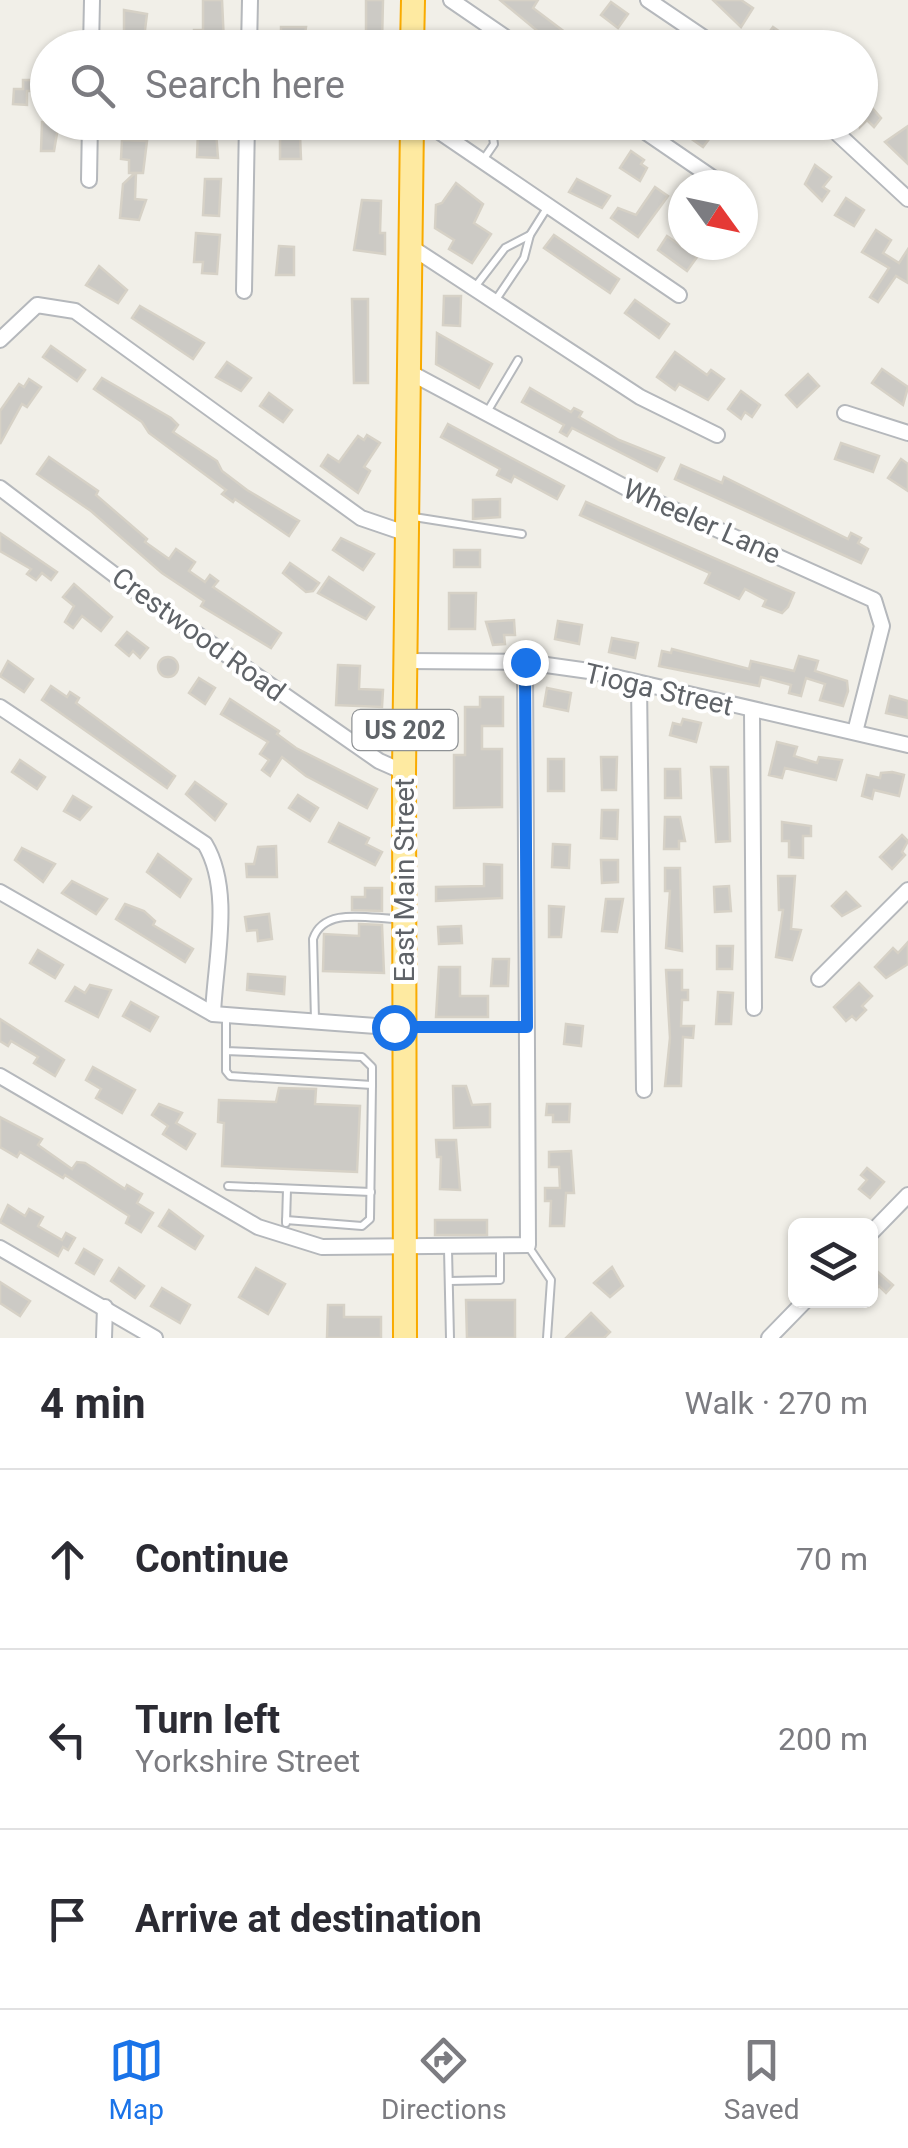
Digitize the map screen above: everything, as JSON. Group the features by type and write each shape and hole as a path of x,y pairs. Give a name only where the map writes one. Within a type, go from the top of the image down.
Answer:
{"highway":[{"path":"412,0 412,30"},
{"name":"East Main Street","path":"405,1338 404,772 412,140"}],"street":[{"path":"91,30 92,0"},
{"path":"249,30 250,0"},
{"path":"450,0 494,30"},
{"path":"648,0 692,30"},
{"path":"89,180 90,140"},
{"path":"244,290 247,140"},
{"path":"451,140 679,294"},
{"path":"657,140 701,170"},
{"path":"844,140 908,199"},
{"path":"411,247 640,396 717,435"},
{"path":"0,340 37,305 75,311 361,518 408,525"},
{"name":"Wheeler Lane","path":"411,373 634,492 874,600 882,626 855,732"},
{"path":"845,413 908,433"},
{"name":"Crestwood Road","path":"0,488 241,666 379,761 404,772"},
{"name":"Tioga Street","path":"407,661 525,662 639,683 908,745"},
{"path":"0,1076 258,1227 286,1228 322,1247 528,1245 525,662"},
{"path":"639,683 644,1090"},
{"path":"0,707 205,844 218,866 220,1016"},
{"path":"752,710 754,1008"},
{"path":"819,979 908,890"},
{"path":"0,892 220,1016 403,1028"},
{"path":"878,1226 908,1195"},
{"path":"0,1248 155,1338"},
{"path":"104,1338 105,1306"},
{"path":"769,1338 798,1308"}],"lane":[{"path":"482,161 493,140"},
{"path":"495,302 524,258 530,235 548,206"},
{"path":"474,288 505,248 530,235"},
{"path":"486,413 518,360"},
{"path":"408,525 522,534"},
{"path":"315,1022 313,954 318,927 333,917 404,919"},
{"path":"220,1016 226,1071 236,1078 372,1085"},
{"path":"403,1028 527,1027"},
{"path":"226,1051 362,1056 372,1067 370,1219 362,1226 286,1228 288,1189"},
{"path":"228,1186 371,1192"},
{"path":"528,1245 551,1280 546,1338"},
{"path":"449,1281 500,1280 500,1246"},
{"path":"448,1248 450,1338"}],"building":[{"path":"203,0 222,0 223,30 203,30"},
{"path":"366,0 383,0 382,30 366,30"},
{"path":"500,0 538,0 533,8 562,30 536,30"},
{"path":"713,0 741,0 753,8 741,27"},
{"path":"611,2 628,14 618,28 601,15"},
{"path":"124,10 147,14 145,30 124,30"},
{"path":"281,27 306,27 306,30"},
{"path":"23,80 30,80 27,105 13,104 14,89 23,89"},
{"path":"908,126 908,164 885,142"},
{"path":"41,140 56,140 54,151 41,151"},
{"path":"122,140 147,141 143,173 136,173 135,199 146,200 139,220 120,218 123,184 135,173 129,173 129,160 121,159"},
{"path":"198,140 217,140 218,158 197,157"},
{"path":"280,140 300,140 301,159 280,159"},
{"path":"631,151 644,160 641,164 647,168 640,181 620,168"},
{"path":"815,165 831,177 823,187 829,191 822,201 805,184"},
{"path":"205,179 221,179 219,216 203,215"},
{"path":"577,179 610,196 602,208 569,192"},
{"path":"456,183 483,204 474,223 491,234 472,263 449,249 454,240 435,228 436,205 442,203"},
{"path":"655,187 668,196 638,237 611,218 618,208 636,215"},
{"path":"846,198 864,210 854,226 835,215"},
{"path":"362,200 381,201 380,233 385,233 385,254 354,250"},
{"path":"876,230 891,240 883,253 899,263 908,249 908,283 896,276 878,302 870,297 889,268 862,252"},
{"path":"196,233 220,235 217,274 202,273 203,262 194,262"},
{"path":"554,235 619,279 610,293 544,248"},
{"path":"667,236 668,257 658,250"},
{"path":"279,246 294,247 294,275 276,275"},
{"path":"672,260 695,260 687,271"},
{"path":"99,266 127,290 118,303 86,285"},
{"path":"444,296 461,296 460,326 443,325"},
{"path":"352,299 368,299 368,383 354,383"},
{"path":"635,300 669,324 659,338 625,313"},
{"path":"140,306 204,343 193,359 132,318"},
{"path":"437,333 492,364 479,388 436,364"},
{"path":"51,346 85,370 77,381 43,357"},
{"path":"675,352 707,375 711,370 724,379 708,400 679,384 675,390 657,377"},
{"path":"227,362 251,378 241,391 216,377"},
{"path":"882,369 908,387 903,405 872,383"},
{"path":"808,374 819,386 797,407 786,395"},
{"path":"102,378 171,418 178,425 173,432 217,461 222,471 247,490 299,521 289,536 222,494 226,490 94,389"},
{"path":"29,379 41,387 27,407 22,404 0,444 0,411 19,384 24,387"},
{"path":"530,388 571,412 574,408 582,412 579,417 619,440 664,458 657,471 572,428 567,436 560,432 564,425 522,402"},
{"path":"741,391 760,405 752,417 745,412 741,419 728,409"},
{"path":"269,393 292,410 283,422 260,406"},
{"path":"448,424 564,486 557,499 514,476 511,482 497,475 500,469 441,437"},
{"path":"367,435 380,443 364,467 370,471 358,493 321,466 328,455 339,462 358,436 364,440"},
{"path":"841,443 879,456 873,472 835,459"},
{"path":"49,457 98,491 96,495 147,539 145,542 169,559 176,549 195,562 189,571 205,582 210,575 218,581 213,587 281,633 271,648 201,606 204,601 162,573 91,511 37,474"},
{"path":"901,459 908,464 908,491 888,478"},
{"path":"681,465 722,483 724,477 848,539 851,533 861,538 858,543 868,549 861,563 675,479"},
{"path":"500,499 500,517 473,519 473,500"},
{"path":"586,502 794,593 788,607 782,613 763,606 766,600 745,589 739,599 705,583 710,573 580,515"},
{"path":"0,533 57,572 51,580 42,573 36,580 27,574 31,569 0,551"},
{"path":"341,538 374,554 363,570 333,550"},
{"path":"454,550 480,550 480,567 454,567"},
{"path":"290,563 319,583 313,591 306,592 283,573"},
{"path":"329,577 374,607 366,619 318,593"},
{"path":"74,584 112,617 101,631 82,616 73,628 65,622 74,606 63,597"},
{"path":"449,593 476,593 475,629 449,629"},
{"path":"514,620 515,635 504,635 505,644 493,645 486,622"},
{"path":"558,621 582,625 579,644 555,639"},
{"path":"127,632 148,648 140,658 133,651 129,656 116,645"},
{"path":"612,638 638,643 635,658 609,652"},
{"path":"672,649 749,669 751,661 794,671 799,656 818,661 815,671 847,681 848,691 843,706 820,700 825,684 806,678 801,696 789,693 791,685 761,677 759,686 659,666 662,651 671,653"},
{"path":"164,657 172,657 178,667 172,677 164,677 158,671 158,663"},
{"path":"8,661 33,679 24,692 0,676"},
{"path":"338,665 360,666 359,689 383,690 382,707 336,705"},
{"path":"199,678 215,688 205,704 189,693"},
{"path":"51,686 67,697 70,692 79,698 76,703 175,776 167,788 42,700"},
{"path":"547,688 571,693 568,711 544,706"},
{"path":"890,696 908,701 908,718 886,713"},
{"path":"480,697 503,697 503,726 482,726 482,749 502,749 502,807 454,808 454,755 465,755 465,707 480,707"},
{"path":"230,699 279,731 277,734 296,748 377,789 367,808 306,776 282,757 270,776 262,770 269,760 260,754 268,742 221,714"},
{"path":"683,719 701,723 696,742 670,735 673,723 681,725"},
{"path":"777,742 797,747 794,756 817,763 819,757 842,760 836,780 785,768 782,778 769,775"},
{"path":"601,757 617,757 616,790 602,790"},
{"path":"548,759 564,759 564,791 548,791"},
{"path":"20,760 45,777 37,789 12,772"},
{"path":"711,767 728,767 730,841 716,842"},
{"path":"665,769 680,769 681,798 665,798"},
{"path":"881,773 904,775 899,796 874,790 872,799 862,796 867,775 880,778"},
{"path":"195,782 226,804 215,820 186,794"},
{"path":"298,795 318,808 310,821 289,808"},
{"path":"73,796 91,807 80,820 64,811"},
{"path":"602,810 618,810 617,839 601,838"},
{"path":"665,817 680,817 685,841 679,841 679,849 664,849"},
{"path":"782,822 811,826 811,836 803,836 803,858 789,857 789,841 782,841"},
{"path":"339,823 369,838 366,844 382,852 375,865 329,842"},
{"path":"902,835 908,841 902,852 905,855 892,869 880,857"},
{"path":"553,844 570,845 569,868 552,867"},
{"path":"276,846 277,877 247,877 246,864 254,864 258,847"},
{"path":"22,848 55,864 43,882 15,860"},
{"path":"158,854 191,879 180,897 147,872"},
{"path":"601,860 618,860 618,882 602,883"},
{"path":"484,864 502,865 502,898 436,901 436,887 484,886"},
{"path":"665,868 680,868 682,951 666,948 670,891 665,891"},
{"path":"778,876 795,876 791,929 801,930 792,960 776,957 783,910 779,910"},
{"path":"72,881 107,899 96,914 62,893"},
{"path":"729,886 731,911 715,912 714,887"},
{"path":"365,888 382,888 382,911 352,910 352,897 365,897"},
{"path":"846,892 860,906 842,916 832,906"},
{"path":"606,899 623,899 617,932 602,931"},
{"path":"125,904 144,911 155,921 153,925 193,949 185,962 116,919"},
{"path":"549,906 564,907 561,937 549,937"},
{"path":"269,914 272,939 258,941 257,930 247,931 245,917"},
{"path":"359,924 382,925 384,973 323,971 324,934 359,936"},
{"path":"461,926 462,943 439,944 438,927"},
{"path":"908,942 908,964 886,978 875,967 893,948 898,953"},
{"path":"717,946 733,946 732,969 717,969"},
{"path":"38,950 63,965 55,978 30,963"},
{"path":"493,959 509,959 508,986 491,986"},
{"path":"439,967 460,967 460,996 488,996 488,1017 436,1017"},
{"path":"666,970 682,970 682,990 688,990 688,1000 682,1000 681,1026 694,1026 693,1038 683,1037 681,1086 665,1086 670,1038"},
{"path":"248,974 285,977 284,994 247,990"},
{"path":"859,983 872,996 856,1020 852,1016 846,1021 834,1007"},
{"path":"90,985 111,990 98,1017 66,1001 75,987 85,993"},
{"path":"718,992 733,993 731,1024 716,1024"},
{"path":"131,1002 158,1017 150,1031 123,1016"},
{"path":"0,1019 64,1060 55,1076 34,1063 38,1057 11,1041 8,1046 0,1041"},
{"path":"566,1024 583,1026 581,1046 564,1044"},
{"path":"93,1067 135,1090 122,1113 96,1098 101,1089 86,1080"},
{"path":"453,1086 466,1086 472,1105 490,1104 490,1127 454,1128"},
{"path":"279,1088 316,1089 315,1104 360,1106 357,1172 222,1166 224,1123 218,1122 219,1100 276,1102"},
{"path":"159,1104 182,1113 176,1123 195,1134 186,1149 163,1134 168,1126 152,1115"},
{"path":"547,1104 570,1104 569,1122 553,1122 553,1115 546,1115"},
{"path":"0,1117 42,1139 38,1145 72,1169 77,1162 85,1163 125,1189 127,1185 142,1194 137,1203 153,1213 141,1232 126,1223 129,1216 65,1175 63,1178 20,1152 17,1157 0,1147"},
{"path":"436,1140 456,1140 460,1190 440,1189 441,1157 437,1157"},
{"path":"571,1151 574,1193 566,1193 564,1226 550,1226 551,1201 545,1201 545,1188 560,1188 559,1167 549,1167 549,1152"},
{"path":"867,1168 884,1182 870,1198 859,1189 867,1180 861,1175"},
{"path":"8,1205 25,1216 29,1209 43,1217 38,1226 62,1240 66,1233 75,1238 68,1250 63,1247 58,1256 0,1222"},
{"path":"169,1210 203,1236 195,1249 159,1226"},
{"path":"435,1220 487,1220 487,1235 435,1235"},
{"path":"84,1249 102,1260 94,1274 76,1263"},
{"path":"612,1267 623,1286 610,1297 594,1283"},
{"path":"119,1268 144,1286 135,1298 111,1281"},
{"path":"256,1268 285,1284 268,1314 239,1297"},
{"path":"878,1272 893,1285 886,1293 879,1286"},
{"path":"0,1282 30,1301 20,1316 0,1303"},
{"path":"162,1288 190,1305 180,1323 151,1306"},
{"path":"466,1300 515,1300 515,1338 467,1338"},
{"path":"328,1305 344,1305 344,1317 381,1317 381,1338 327,1338"},
{"path":"591,1313 610,1332 604,1338 566,1338"}],"route":[{"path":"394,1027 527,1027 525,662"}]}
